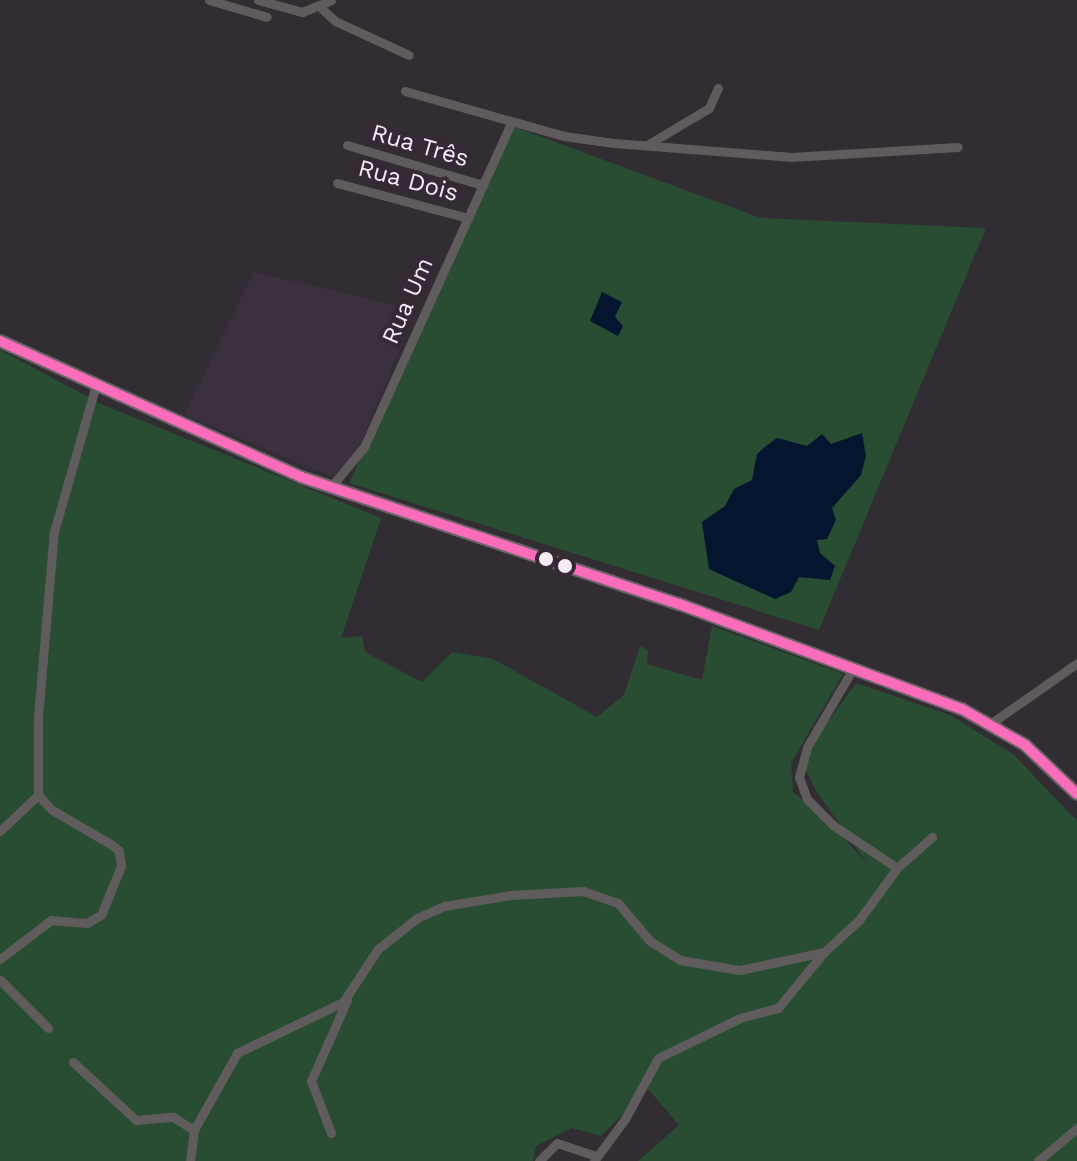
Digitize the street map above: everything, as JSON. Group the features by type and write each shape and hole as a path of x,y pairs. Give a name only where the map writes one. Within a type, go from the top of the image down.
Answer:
{"main road":[{"path":"0,341 95,388 330,488 854,667 990,724 1025,745 1077,794"}],"street":[{"path":"209,0 267,17"},
{"path":"258,0 302,12 331,0"},
{"path":"320,7 335,21 409,55"},
{"path":"647,145 709,108 718,88"},
{"path":"405,91 511,123 572,137 647,145 791,157 958,147"},
{"name":"Rua Um","path":"330,488 364,447 511,123"},
{"name":"Rua Três","path":"347,145 483,185"},
{"name":"Rua Dois","path":"337,183 468,218"},
{"path":"0,959 51,920 87,923 101,915 121,866 119,851 112,845 52,810 38,795 38,717 54,532 95,388"},
{"path":"990,724 1077,663"},
{"path":"854,667 801,759 800,785 834,826 897,868"},
{"path":"0,831 38,795"},
{"path":"539,1161 557,1143 595,1158 625,1119 658,1058 740,1018 778,1008 824,952 859,920 897,868 932,837"},
{"path":"331,1133 311,1081 348,997 378,949 417,918 444,906 511,895 583,891 612,899 663,951 724,969 770,965 824,952"},
{"path":"0,980 48,1028"},
{"path":"190,1161 194,1130 241,1050 348,997"},
{"path":"73,1062 136,1120 173,1117 194,1130"},
{"path":"1038,1161 1077,1128"}],"shaded area":[{"path":"254,272 416,310 358,451 335,478 184,415"}],"green space":[{"path":"512,126 761,218 986,228 819,630 349,483"},
{"path":"0,350 101,404 381,518 341,638 362,636 365,652 422,682 452,652 493,659 597,717 624,695 640,646 648,650 647,664 702,680 712,626 843,674 791,763 793,792 827,819 868,865 815,789 801,759 856,683 950,715 1013,754 1077,821 1077,1161 638,1161 679,1125 648,1089 601,1136 572,1128 536,1146 533,1161 0,1161"}],"water":[{"path":"602,292 622,302 615,317 623,326 618,336 590,321"},
{"path":"862,433 866,456 861,475 832,508 836,520 827,539 817,540 820,553 835,566 830,580 799,577 791,592 775,599 709,569 702,522 725,506 734,489 752,480 757,454 766,446 777,438 807,446 822,434 831,444"}],"transit line":[{"path":"0,341 301,477 679,604 962,709 1025,745 1077,794"}]}
